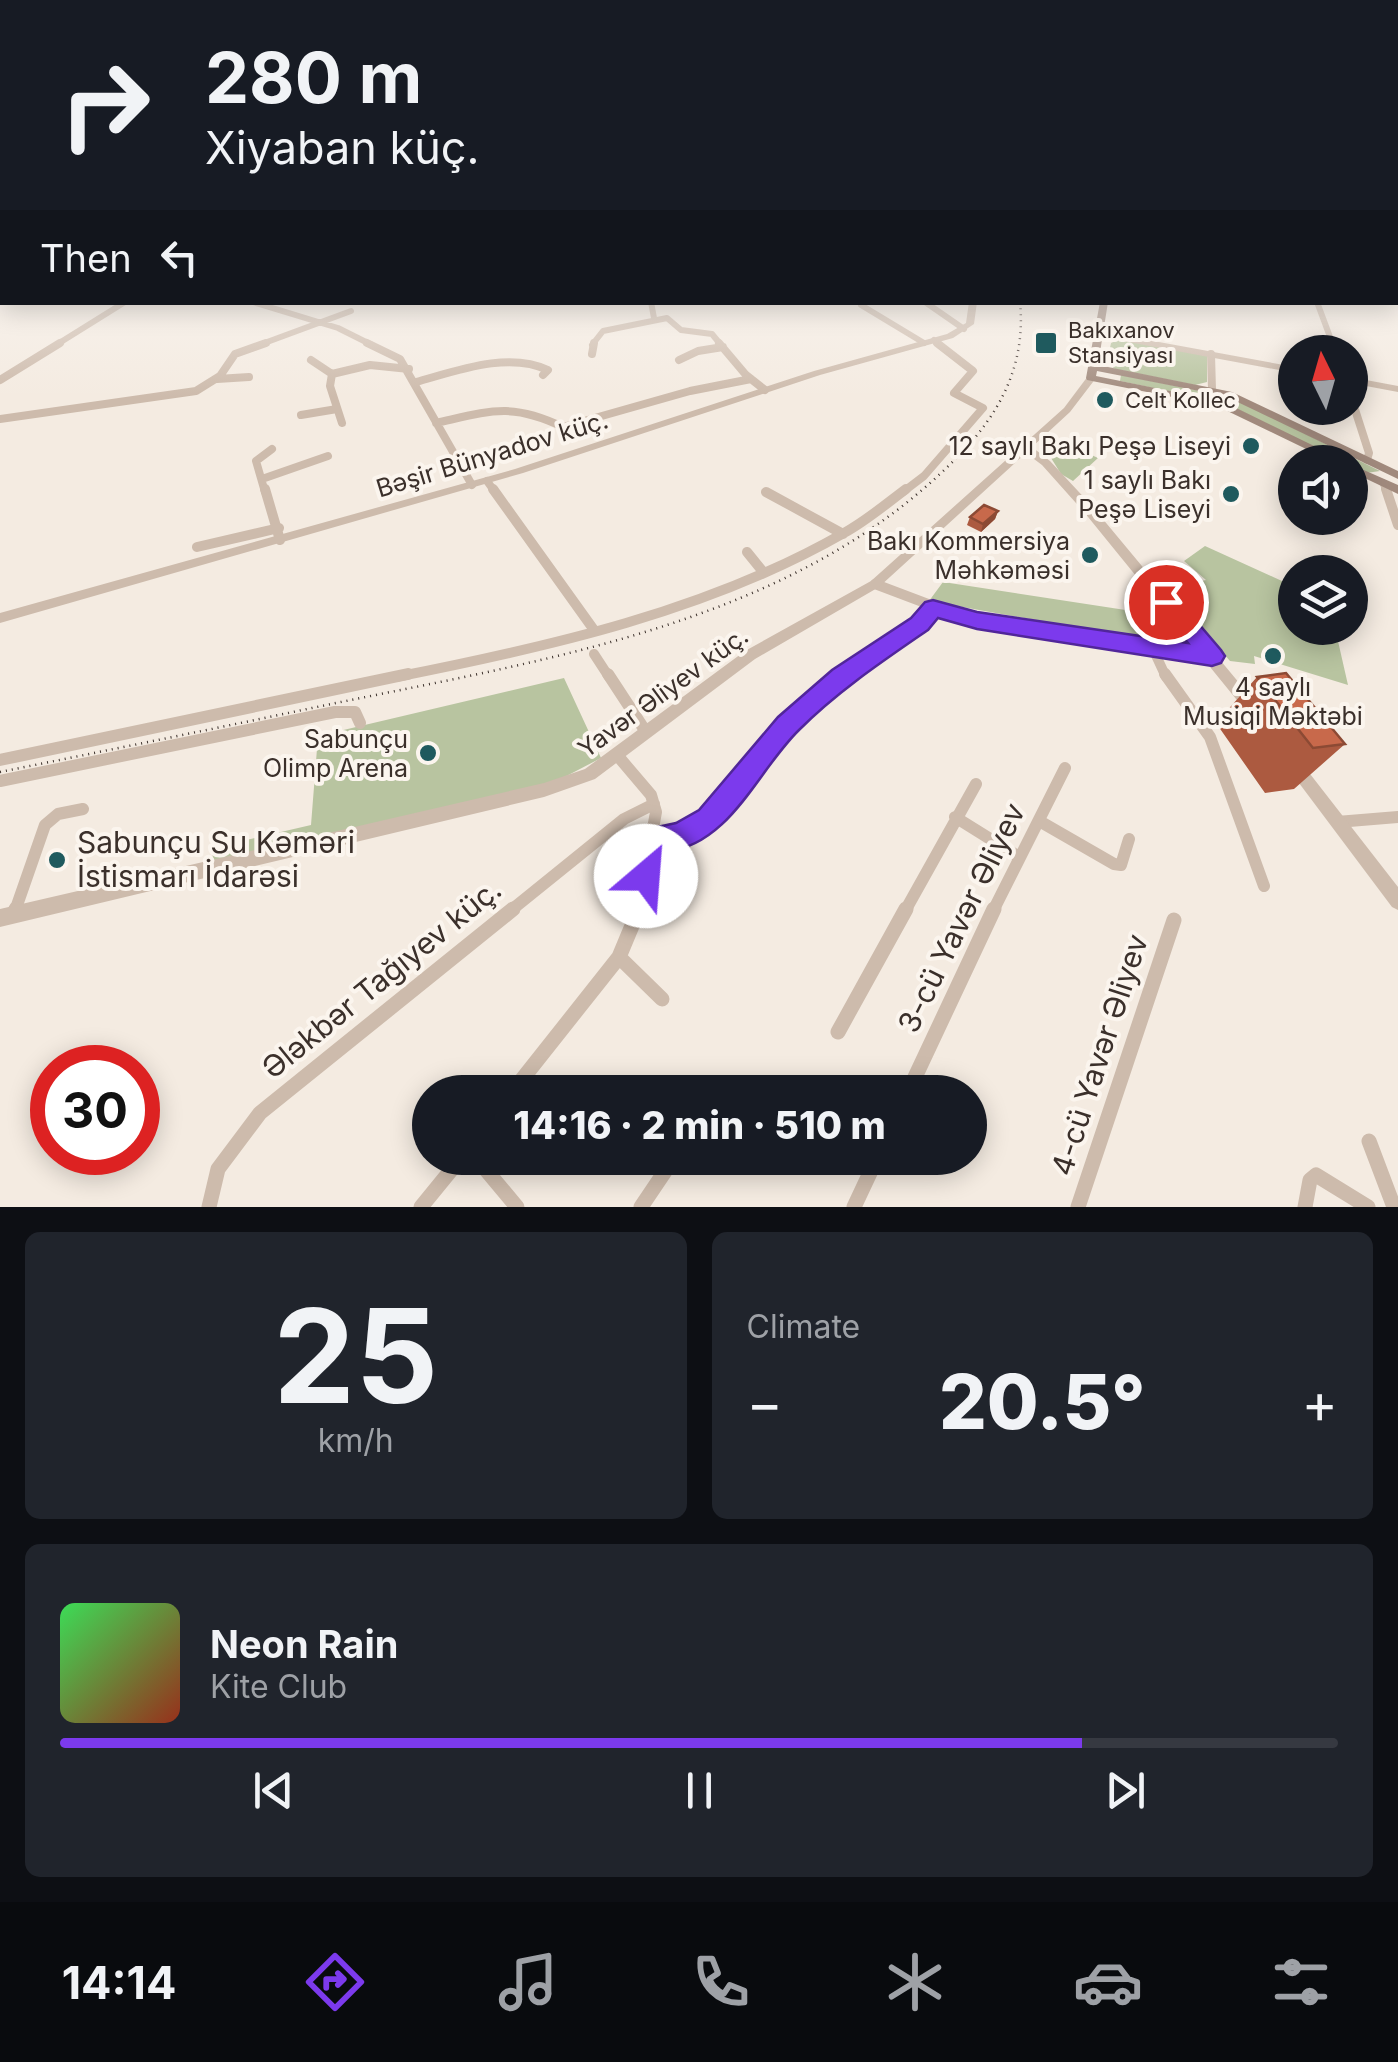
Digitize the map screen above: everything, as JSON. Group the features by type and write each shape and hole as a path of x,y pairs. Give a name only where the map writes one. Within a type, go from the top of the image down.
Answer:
{"main road":[{"path":"1093,369 1104,305"},
{"path":"1093,369 1236,397 1336,445"},
{"path":"1093,369 1220,404 1306,445"},
{"path":"1368,460 1398,475"},
{"path":"1384,484 1398,475"},
{"path":"1368,476 1398,490"}],"street":[{"path":"0,380 120,305"},
{"path":"263,305 380,346 408,369 472,485"},
{"path":"652,305 654,318"},
{"path":"0,760 472,661 594,630 764,572 843,534 939,462 983,408 954,393 973,371 860,305"},
{"path":"930,305 964,329 972,320 973,305"},
{"path":"1318,305 1329,335"},
{"path":"0,419 196,391 217,378 234,354 351,311"},
{"path":"592,354 590,347 603,331 667,318 682,330 708,332 765,390"},
{"name":"Bəşir Bünyadov küç.","path":"0,618 280,534 487,481 964,329"},
{"path":"1099,334 1278,367"},
{"path":"679,360 698,351 723,347"},
{"path":"1210,354 1212,390"},
{"path":"310,360 332,374 370,364 408,369"},
{"path":"416,382 468,368 517,364 544,366 548,370 543,375"},
{"name":"Yavər Əliyev küç.","path":"7,917 581,778 750,655 875,584 1074,402 1093,369"},
{"path":"332,374 330,386 342,423"},
{"path":"217,378 249,377"},
{"path":"436,423 501,408 540,416 563,427 690,391 751,380"},
{"path":"1368,383 1398,389"},
{"path":"301,414 337,409"},
{"path":"1026,448 1081,500 1212,656 1264,725"},
{"path":"197,548 280,534 256,461 272,449"},
{"path":"262,479 328,456"},
{"path":"487,481 594,630"},
{"path":"1384,484 1398,526"},
{"path":"766,492 843,534"},
{"path":"810,538 820,546"},
{"path":"746,552 764,572"},
{"path":"875,584 965,618 1212,656"},
{"path":"654,840 680,836 709,820 787,724 841,677 920,624 933,608"},
{"path":"1153,649 1175,690 1210,737 1264,886"},
{"path":"594,654 646,732"},
{"path":"0,781 335,712 355,712 360,723"},
{"path":"525,1075 619,957 638,913 654,840 654,804 644,784 617,755"},
{"path":"1286,755 1398,901"},
{"name":"3-cü Yavər Əliyev","path":"916,1075 1065,768"},
{"path":"838,1032 976,784"},
{"name":"Ələkbər Tağıyev küç.","path":"209,1207 208,1194 218,1170 260,1113 624,819 654,804"},
{"path":"7,917 44,825 58,814 83,809"},
{"path":"955,817 1019,856"},
{"path":"1336,822 1398,817"},
{"path":"1042,822 1114,864 1121,865 1125,859 1129,839"},
{"name":"4-cü Yavər Əliyev","path":"1078,1207 1174,920"},
{"path":"619,957 662,998"},
{"path":"1369,1141 1394,1207"},
{"path":"421,1207 446,1175"},
{"path":"490,1175 517,1207"},
{"path":"642,1207 663,1175"},
{"path":"854,1207 869,1175"},
{"path":"1305,1207 1310,1180 1316,1176 1368,1207"}],"green space":[{"path":"1120,339 1207,356 1207,382 1195,385 1115,369 1107,362 1111,343"},
{"path":"1121,375 1231,397 1278,420 1278,425 1287,425 1328,445 1310,445 1225,403 1120,381"},
{"path":"1052,437 1098,458 1073,481 1061,474 1043,445"},
{"path":"1205,546 1278,579 1278,645 1339,645 1348,685 1254,656 1255,664 1230,661 1168,589 1206,580 1184,561"},
{"path":"943,582 1132,611 1142,639 929,601"},
{"name":"Sabunçu Olimp Arena","path":"564,678 601,758 555,782 213,864 212,848 311,825 318,736"}],"building":[{"path":"984,505 998,511 983,524 970,517"},
{"path":"1286,673 1345,744 1313,748 1257,677"}],"railway":[{"path":"0,772 561,655 725,604 803,569 875,526 941,473 976,437 1012,375 1021,328 1020,305"}],"place":[{"name":"Bakıxanov Stansiyası","path":"1046,343"},
{"name":"Celt Kollec","path":"1105,400"},
{"name":"12 saylı Bakı Peşə Liseyi","path":"1251,446"},
{"name":"1 saylı Bakı Peşə Liseyi","path":"1231,494"},
{"name":"Bakı Kommersiya Məhkəməsi","path":"1090,555"},
{"name":"4 saylı Musiqi Məktəbi","path":"1273,656"},
{"name":"Sabunçu Olimp Arena","path":"428,753"},
{"name":"Sabunçu Su Kəməri İstismarı İdarəsi","path":"57,860"}],"route":[{"path":"646,876 654,840 680,836 709,820 787,724 841,677 920,624 933,608 965,618 1212,656 1166,602"}]}
